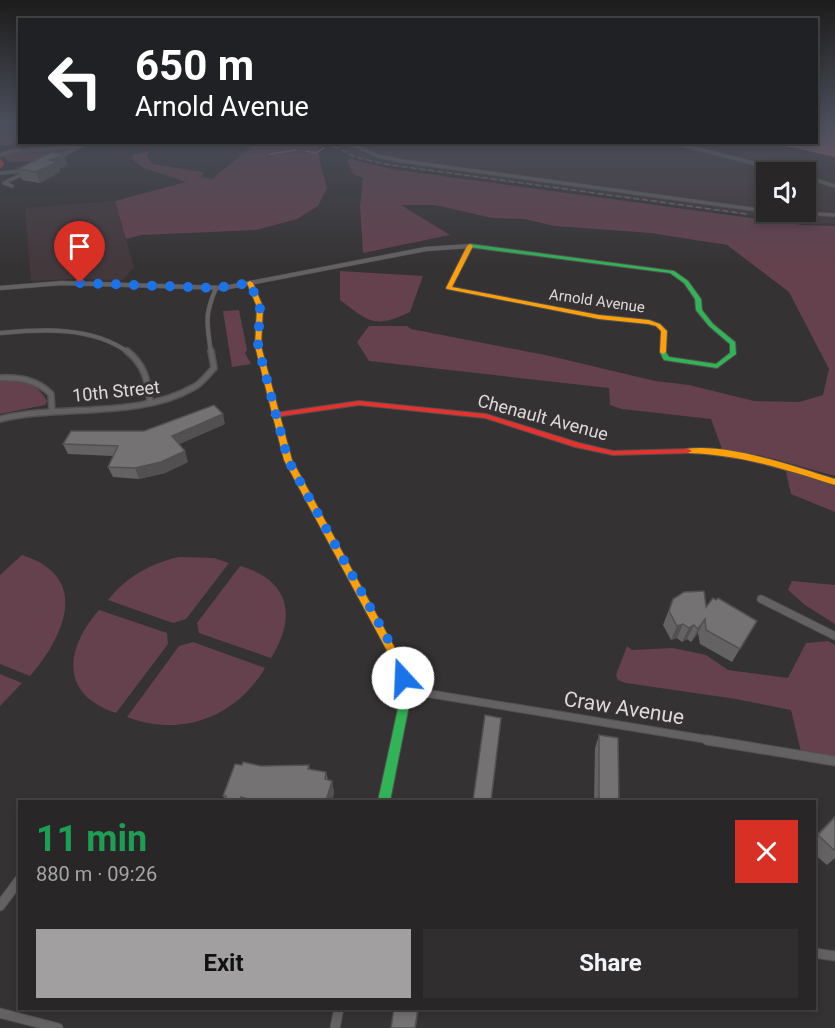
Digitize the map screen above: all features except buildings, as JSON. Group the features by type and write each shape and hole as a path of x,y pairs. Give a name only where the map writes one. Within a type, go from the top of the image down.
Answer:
{"street":[{"path":"12,186 4,183 26,172"},
{"path":"484,172 756,209"},
{"path":"816,180 835,186"},
{"path":"816,214 835,215"},
{"name":"Arnold Avenue","path":"0,288 62,283 216,288 426,249 471,246 672,272 686,282 698,298 699,310 711,325 733,343 733,354 717,366 666,359 662,350 664,331 658,325 649,322 599,317 449,288 448,286 471,246"},
{"path":"250,283 260,307 258,346 275,415 294,473 391,645 407,690 384,800"},
{"name":"10th Street","path":"0,419 52,411 150,403 171,399 192,390 208,377 214,368 206,320 207,310 216,288"},
{"path":"0,333 64,331 94,336 118,345 140,361 146,370 151,387 150,403"},
{"path":"0,378 21,378 42,386 51,394 52,411"},
{"name":"Chenault Avenue","path":"275,415 359,403 486,416 578,445 613,453 708,451 752,456 803,470 835,482"},
{"path":"761,598 835,636"},
{"name":"Craw Avenue","path":"407,690 835,761"},
{"path":"0,906 18,882"},
{"path":"816,952 835,956"},
{"path":"334,1028 338,1010"},
{"path":"0,1013 58,1028"}],"shaded area":[{"path":"156,172 203,172 202,177 212,179 221,172 322,172 327,188 318,206 297,219 256,230 141,235 126,239 115,201 186,182"},
{"path":"352,172 413,172 756,219 756,222 835,226 835,476 763,456 722,449 711,419 622,409 610,405 609,388 369,361 357,342 369,326 407,326 411,329 550,356 655,381 689,385 754,401 799,402 823,395 829,369 789,292 727,245 651,233 555,226 524,219 492,218 435,205 401,205 450,235 363,253 360,206 363,178"},
{"path":"433,172 756,172 756,217"},
{"path":"816,172 835,172 835,224 794,222 816,222"},
{"path":"115,201 134,267 123,280 31,281 25,208"},
{"path":"340,271 423,276 410,312 388,320 372,321 358,314 340,300"},
{"path":"239,310 247,350 245,353 251,364 232,367 223,311"},
{"path":"0,380 28,383 42,394 47,401 45,405 0,414"},
{"path":"785,468 835,486 835,512 791,494"},
{"path":"22,555 44,565 57,577 64,592 65,608 61,625 43,660 30,676 0,664 0,575"},
{"path":"179,557 214,558 229,563 186,619 173,623 108,600 123,584 140,572 158,563"},
{"path":"240,566 257,572 270,581 279,590 284,602 286,615 284,628 271,658 199,633 197,623"},
{"path":"792,581 835,585 835,624 805,605 788,590"},
{"path":"99,610 167,633 168,644 116,713 98,705 85,694 77,682 73,669 74,655 79,640"},
{"path":"828,641 835,645 835,758 801,752 791,710 736,699 626,683 618,680 616,675 627,646 632,650 673,648 706,655 728,670 788,678 806,643"},
{"path":"193,642 265,668 239,699 223,711 205,719 187,724 167,725 147,723 127,717 179,646"},
{"path":"0,674 22,683 0,706"}],"railway":[{"path":"442,172 747,214"}],"traffic: fast":[{"path":"470,246 672,272 686,282 698,299 699,310 711,325 733,343 733,354 717,366 666,359 663,352"},
{"path":"384,800 407,690 394,655"}],"traffic: slow":[{"path":"470,246 449,288 599,317 649,322 658,325 664,331 663,352"},
{"path":"250,283 260,307 258,346 288,460 394,655"},
{"path":"688,451 745,456 835,482"}],"traffic: jam":[{"path":"275,415 359,403 486,416 578,445 613,453 688,451"}],"route":[{"path":"80,283 224,288 250,283 260,307 258,346 288,460 391,645 403,678"}]}
